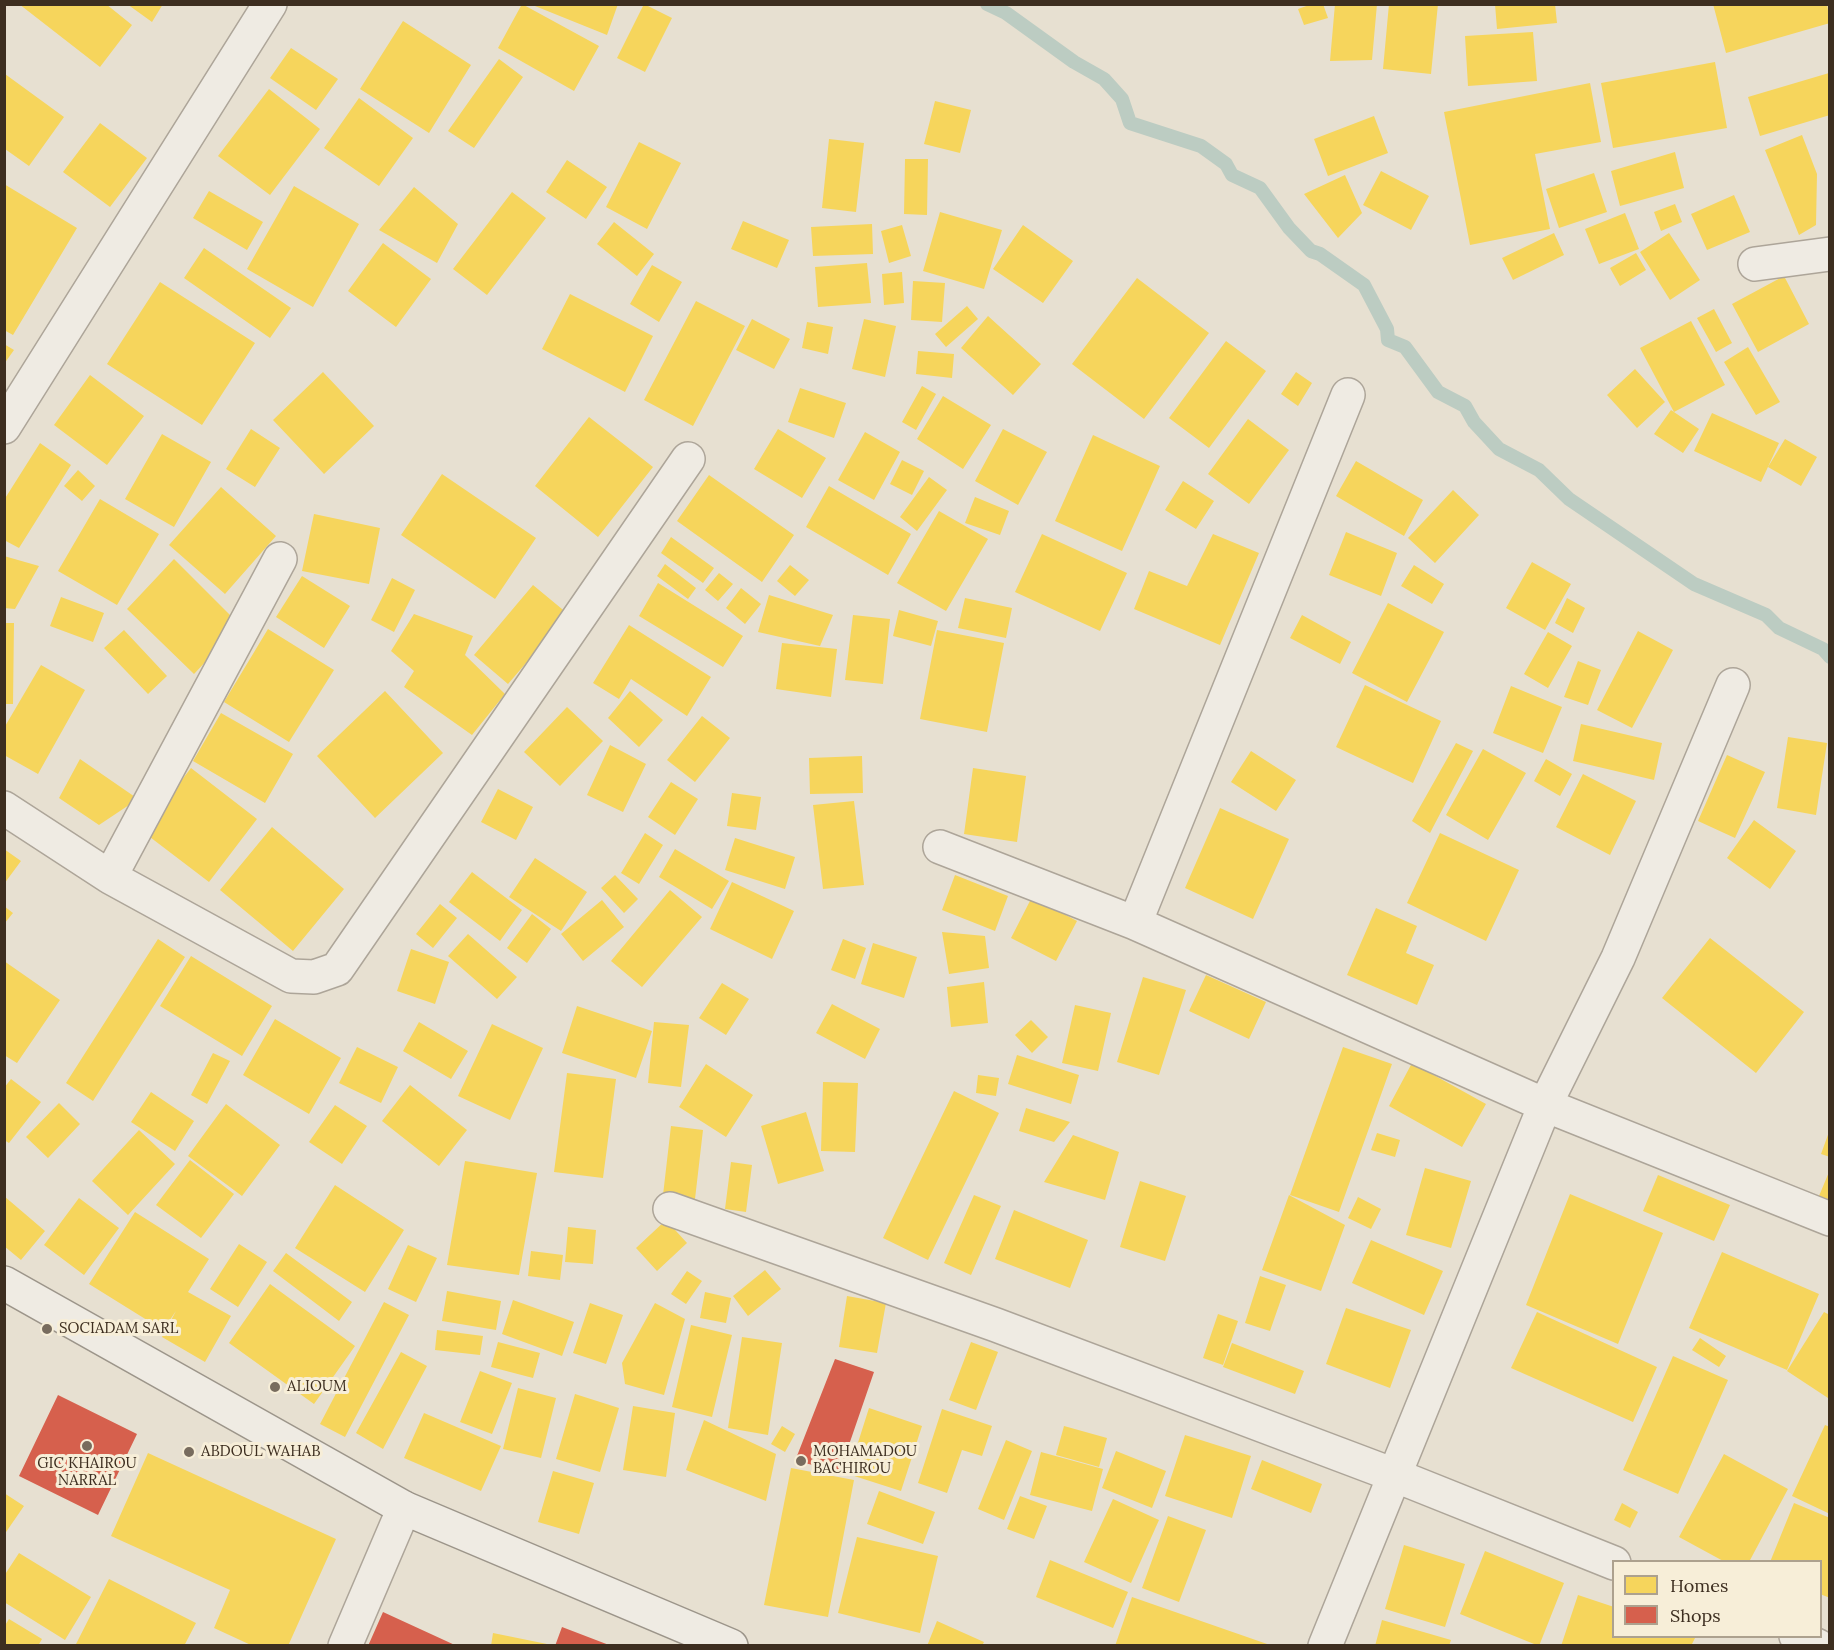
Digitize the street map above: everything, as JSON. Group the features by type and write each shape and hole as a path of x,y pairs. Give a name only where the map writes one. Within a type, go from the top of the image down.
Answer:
{"street":[{"path":"4,427 270,4"},
{"path":"1755,264 1830,254"},
{"path":"1135,923 1348,395"},
{"path":"4,808 110,877 291,976 314,977 337,969 688,459"},
{"path":"110,877 280,559"},
{"path":"1325,1646 1545,1105 1618,958 1733,685"},
{"path":"940,847 1135,923 1545,1105 1830,1219"},
{"path":"670,1209 996,1325 1394,1475 1612,1562"},
{"path":"4,1283 404,1508 731,1646"},
{"path":"345,1646 404,1508"},
{"path":"1800,1638 1818,1646"}],"building: Homes":[{"path":"19,4 106,4 132,25 100,67"},
{"path":"127,4 163,4 152,22"},
{"path":"522,4 599,46 574,91 498,48"},
{"path":"530,4 618,4 607,35"},
{"path":"644,4 672,18 645,72 617,58"},
{"path":"1312,4 1323,4 1328,18 1304,25 1298,9"},
{"path":"1335,4 1377,4 1372,60 1330,61"},
{"path":"1389,4 1438,4 1431,74 1383,69"},
{"path":"1495,4 1555,4 1557,23 1497,29"},
{"path":"1713,4 1827,4 1830,23 1726,53"},
{"path":"403,21 471,65 429,133 360,89"},
{"path":"1533,32 1537,81 1468,86 1465,36"},
{"path":"291,48 338,79 316,110 270,78"},
{"path":"499,59 523,77 474,148 448,131"},
{"path":"1715,62 1727,128 1613,148 1601,83"},
{"path":"1829,73 1830,115 1760,136 1748,97"},
{"path":"5,74 64,117 29,166 5,149"},
{"path":"1590,83 1601,142 1535,154 1550,229 1470,245 1444,112"},
{"path":"269,89 320,129 270,195 218,156"},
{"path":"359,98 413,138 379,186 324,148"},
{"path":"935,101 971,110 960,153 924,144"},
{"path":"1374,116 1388,153 1328,176 1314,139"},
{"path":"100,123 147,158 110,207 63,172"},
{"path":"1802,135 1817,174 1816,225 1799,235 1765,150"},
{"path":"829,139 864,143 856,212 822,208"},
{"path":"639,142 681,163 647,229 606,207"},
{"path":"1675,152 1684,188 1620,206 1611,171"},
{"path":"905,159 928,159 927,215 904,214"},
{"path":"567,160 607,187 586,219 546,192"},
{"path":"1381,171 1429,196 1411,230 1363,205"},
{"path":"1594,173 1607,212 1559,228 1546,189"},
{"path":"1345,175 1362,213 1338,238 1304,194"},
{"path":"4,184 77,228 13,335 4,330"},
{"path":"294,186 359,224 313,307 247,269"},
{"path":"414,187 458,224 437,263 379,230"},
{"path":"209,191 263,222 247,250 193,218"},
{"path":"512,192 546,218 487,295 453,269"},
{"path":"1734,195 1750,232 1707,250 1691,214"},
{"path":"1675,204 1682,222 1661,231 1654,212"},
{"path":"940,212 1002,230 984,289 923,271"},
{"path":"1625,213 1639,249 1599,264 1585,229"},
{"path":"743,221 789,240 777,268 731,249"},
{"path":"614,222 654,254 637,276 597,244"},
{"path":"872,224 873,254 813,256 811,227"},
{"path":"902,225 911,256 889,263 881,231"},
{"path":"1023,225 1073,261 1043,303 993,269"},
{"path":"1554,233 1564,255 1513,280 1502,258"},
{"path":"1669,233 1700,280 1670,300 1640,252"},
{"path":"383,243 431,279 396,327 348,291"},
{"path":"204,248 291,308 270,338 184,278"},
{"path":"1636,253 1646,270 1620,286 1610,268"},
{"path":"867,263 871,303 818,307 815,267"},
{"path":"652,265 682,282 659,322 630,304"},
{"path":"902,272 904,303 884,305 882,274"},
{"path":"1784,276 1809,324 1758,352 1732,304"},
{"path":"1137,278 1209,333 1144,419 1072,364"},
{"path":"913,281 945,283 942,322 911,320"},
{"path":"160,282 255,343 202,425 107,364"},
{"path":"570,294 653,336 625,392 542,349"},
{"path":"696,301 745,326 693,426 644,400"},
{"path":"967,306 978,319 946,347 935,334"},
{"path":"1714,309 1732,343 1716,352 1697,318"},
{"path":"988,316 1041,364 1013,395 961,348"},
{"path":"752,319 790,339 774,369 736,350"},
{"path":"864,319 896,326 885,377 852,369"},
{"path":"1691,321 1725,385 1674,412 1640,348"},
{"path":"807,322 833,327 828,354 802,348"},
{"path":"1226,341 1266,371 1209,448 1169,418"},
{"path":"4,344 14,350 4,364"},
{"path":"1748,347 1780,402 1756,415 1724,362"},
{"path":"918,351 954,354 952,378 916,374"},
{"path":"1635,369 1665,402 1637,428 1607,395"},
{"path":"323,372 374,426 324,474 273,420"},
{"path":"1296,372 1312,383 1298,406 1281,394"},
{"path":"90,375 144,416 107,465 54,425"},
{"path":"922,386 936,394 916,430 902,422"},
{"path":"800,388 846,403 834,438 788,422"},
{"path":"943,396 991,425 963,469 917,439"},
{"path":"1671,410 1699,429 1683,453 1654,434"},
{"path":"1712,413 1779,443 1761,482 1694,451"},
{"path":"589,417 653,467 598,537 535,486"},
{"path":"1248,419 1289,450 1249,504 1208,474"},
{"path":"251,429 280,448 255,487 226,469"},
{"path":"778,429 826,458 802,498 754,469"},
{"path":"1003,429 1047,452 1018,505 975,481"},
{"path":"865,432 900,452 874,500 838,480"},
{"path":"162,434 211,462 174,527 125,499"},
{"path":"1093,435 1160,466 1122,551 1055,521"},
{"path":"1785,439 1817,457 1801,486 1768,467"},
{"path":"40,443 71,465 19,548 4,540 4,500"},
{"path":"902,460 924,471 912,495 890,484"},
{"path":"1356,461 1423,500 1404,536 1336,496"},
{"path":"78,470 95,486 82,501 64,486"},
{"path":"442,474 536,538 495,599 401,535"},
{"path":"709,475 794,535 762,582 677,521"},
{"path":"929,477 947,490 917,531 900,517"},
{"path":"1183,481 1214,501 1196,529 1165,510"},
{"path":"829,486 911,534 888,575 806,527"},
{"path":"221,487 276,536 225,594 169,545"},
{"path":"1453,490 1479,515 1435,563 1408,538"},
{"path":"975,497 1009,511 1000,535 965,523"},
{"path":"100,499 159,534 117,605 58,571"},
{"path":"939,511 988,539 946,611 897,583"},
{"path":"314,514 380,528 369,584 302,571"},
{"path":"1346,532 1397,553 1381,596 1329,575"},
{"path":"1042,534 1127,573 1100,631 1015,592"},
{"path":"1213,534 1259,553 1220,645 1134,609 1149,571 1187,586"},
{"path":"671,537 714,568 703,583 661,553"},
{"path":"4,556 39,566 15,609 4,608"},
{"path":"174,559 240,625 194,674 127,609"},
{"path":"1532,562 1571,584 1545,630 1506,608"},
{"path":"665,564 696,588 688,599 657,576"},
{"path":"790,565 809,580 795,596 777,581"},
{"path":"1414,565 1444,584 1432,604 1401,586"},
{"path":"719,573 733,584 718,601 705,590"},
{"path":"302,576 350,606 324,648 276,617"},
{"path":"392,578 415,590 394,632 371,620"},
{"path":"658,583 743,636 723,667 639,616"},
{"path":"533,585 568,614 508,684 474,655"},
{"path":"741,588 761,604 745,624 726,608"},
{"path":"769,595 833,615 820,646 758,632"},
{"path":"61,597 104,613 93,642 50,626"},
{"path":"965,598 1012,608 1006,638 958,628"},
{"path":"1567,598 1585,608 1573,633 1555,623"},
{"path":"1388,603 1444,632 1407,702 1352,673"},
{"path":"899,610 938,621 931,646 893,636"},
{"path":"414,614 473,636 465,655 505,694 472,735 404,687 414,671 391,651"},
{"path":"853,615 890,619 883,684 845,680"},
{"path":"1302,615 1351,642 1340,664 1290,638"},
{"path":"4,623 14,623 13,704 4,704"},
{"path":"629,625 711,677 687,716 631,679 619,699 593,683"},
{"path":"268,629 334,670 289,742 224,702"},
{"path":"124,630 167,676 148,694 104,648"},
{"path":"937,630 1004,643 987,732 920,719"},
{"path":"1638,631 1673,650 1632,728 1597,710"},
{"path":"1548,632 1572,646 1548,688 1524,674"},
{"path":"782,643 837,649 831,697 776,689"},
{"path":"1578,661 1601,670 1588,705 1564,697"},
{"path":"41,665 85,690 38,774 4,755 4,728"},
{"path":"1365,685 1441,721 1413,783 1336,747"},
{"path":"1511,686 1562,707 1543,753 1493,733"},
{"path":"385,691 443,753 375,818 317,756"},
{"path":"630,691 663,720 639,747 608,718"},
{"path":"567,707 603,741 560,786 524,752"},
{"path":"221,713 293,754 265,803 193,761"},
{"path":"702,716 730,738 695,782 667,760"},
{"path":"1581,724 1662,743 1654,780 1573,761"},
{"path":"1788,737 1827,743 1816,815 1777,808"},
{"path":"1456,743 1473,751 1430,833 1412,821"},
{"path":"610,745 646,764 623,812 587,795"},
{"path":"1483,749 1526,773 1488,840 1446,815"},
{"path":"1251,751 1296,780 1276,811 1231,782"},
{"path":"1727,755 1765,772 1735,838 1698,821"},
{"path":"862,756 863,793 810,794 809,758"},
{"path":"80,759 138,799 99,825 59,798"},
{"path":"1546,759 1572,774 1560,796 1534,781"},
{"path":"191,768 257,819 209,882 142,831"},
{"path":"973,768 1026,776 1017,842 964,834"},
{"path":"1583,774 1636,801 1610,855 1556,827"},
{"path":"671,782 698,799 675,835 648,817"},
{"path":"498,789 533,807 516,840 481,822"},
{"path":"732,793 761,797 756,830 727,826"},
{"path":"854,801 864,885 823,889 813,805"},
{"path":"1220,808 1289,839 1253,919 1185,888"},
{"path":"1754,820 1796,851 1770,889 1727,858"},
{"path":"272,827 344,889 293,951 220,890"},
{"path":"645,833 663,845 639,884 621,873"},
{"path":"1440,833 1519,870 1486,941 1407,903"},
{"path":"735,838 795,857 785,889 725,870"},
{"path":"4,849 21,861 4,884"},
{"path":"675,849 729,881 712,909 659,877"},
{"path":"535,858 587,892 561,931 509,897"},
{"path":"472,872 522,910 500,941 449,902"},
{"path":"615,875 638,899 624,913 601,888"},
{"path":"955,875 1008,896 995,931 942,910"},
{"path":"732,882 794,911 772,959 710,929"},
{"path":"670,890 702,917 642,987 611,961"},
{"path":"1032,897 1077,921 1056,961 1011,938"},
{"path":"602,900 624,927 583,961 561,934"},
{"path":"440,904 457,918 433,948 416,934"},
{"path":"4,906 13,913 4,924"},
{"path":"1376,908 1417,926 1406,953 1434,965 1417,1005 1347,975"},
{"path":"532,914 551,929 527,963 507,948"},
{"path":"942,932 985,936 989,968 949,974"},
{"path":"468,934 517,977 497,999 448,956"},
{"path":"1710,938 1804,1012 1756,1073 1662,998"},
{"path":"158,939 185,957 93,1101 66,1083"},
{"path":"843,939 866,948 855,979 831,970"},
{"path":"873,943 917,957 904,998 861,984"},
{"path":"411,949 449,962 435,1004 397,991"},
{"path":"191,956 272,1006 242,1056 160,1006"},
{"path":"4,961 60,1000 17,1063 4,1055"},
{"path":"1206,975 1266,1002 1249,1039 1189,1011"},
{"path":"1143,977 1186,990 1159,1075 1117,1062"},
{"path":"984,982 988,1023 951,1027 947,987"},
{"path":"722,983 749,999 726,1035 699,1018"},
{"path":"832,1004 880,1029 865,1059 816,1033"},
{"path":"1075,1005 1111,1013 1098,1071 1062,1063"},
{"path":"577,1006 652,1031 636,1078 562,1053"},
{"path":"275,1019 341,1058 309,1114 243,1075"},
{"path":"1031,1020 1048,1037 1032,1053 1015,1035"},
{"path":"419,1022 468,1051 451,1079 403,1051"},
{"path":"654,1022 689,1025 681,1087 648,1083"},
{"path":"492,1024 543,1048 510,1120 458,1096"},
{"path":"357,1047 398,1067 381,1103 339,1083"},
{"path":"1343,1047 1392,1064 1339,1212 1290,1195"},
{"path":"213,1053 230,1061 207,1104 191,1095"},
{"path":"1017,1055 1079,1075 1071,1104 1008,1084"},
{"path":"1412,1063 1486,1104 1462,1147 1389,1106"},
{"path":"706,1064 753,1095 726,1137 679,1107"},
{"path":"567,1073 616,1079 603,1178 554,1172"},
{"path":"978,1075 999,1078 996,1096 976,1093"},
{"path":"11,1079 41,1102 9,1143 4,1140 4,1088"},
{"path":"823,1082 858,1083 855,1152 821,1151"},
{"path":"410,1085 467,1130 439,1166 382,1121"},
{"path":"954,1091 999,1113 928,1260 883,1238"},
{"path":"151,1092 194,1121 175,1151 131,1122"},
{"path":"59,1103 80,1124 48,1158 26,1137"},
{"path":"226,1104 280,1145 242,1196 188,1156"},
{"path":"335,1105 367,1126 342,1164 309,1142"},
{"path":"1026,1108 1070,1122 1054,1142 1019,1131"},
{"path":"806,1112 824,1171 778,1184 761,1126"},
{"path":"671,1126 703,1130 695,1199 663,1195"},
{"path":"139,1130 175,1164 128,1215 92,1181"},
{"path":"1830,1132 1830,1157 1821,1154"},
{"path":"1377,1133 1400,1140 1395,1157 1371,1150"},
{"path":"1073,1135 1119,1152 1105,1200 1044,1182"},
{"path":"190,1160 234,1194 201,1238 156,1205"},
{"path":"465,1161 537,1173 519,1275 447,1265"},
{"path":"731,1162 752,1165 746,1212 725,1209"},
{"path":"1425,1168 1471,1181 1451,1248 1406,1235"},
{"path":"1830,1172 1830,1200 1819,1196"},
{"path":"1658,1175 1730,1205 1714,1241 1643,1211"},
{"path":"1140,1181 1186,1196 1165,1261 1120,1247"},
{"path":"335,1185 404,1230 365,1292 295,1248"},
{"path":"1570,1194 1663,1233 1618,1344 1526,1305"},
{"path":"974,1195 1001,1206 971,1275 944,1263"},
{"path":"1289,1195 1345,1225 1321,1291 1262,1270"},
{"path":"4,1196 45,1231 21,1260 4,1246"},
{"path":"1358,1197 1381,1209 1371,1229 1348,1218"},
{"path":"79,1198 119,1228 84,1275 44,1245"},
{"path":"1014,1210 1088,1240 1070,1288 995,1259"},
{"path":"135,1212 209,1259 188,1292 231,1316 205,1362 162,1337 176,1311 163,1330 89,1284"},
{"path":"666,1220 687,1243 657,1271 636,1248"},
{"path":"568,1227 596,1230 593,1264 565,1262"},
{"path":"1371,1240 1443,1271 1424,1315 1352,1283"},
{"path":"239,1244 267,1262 238,1307 210,1289"},
{"path":"408,1245 437,1258 416,1302 388,1289"},
{"path":"531,1251 563,1255 560,1280 528,1276"},
{"path":"1722,1252 1819,1294 1787,1370 1689,1328"},
{"path":"286,1253 352,1302 339,1321 273,1271"},
{"path":"765,1270 781,1289 748,1316 733,1296"},
{"path":"687,1271 702,1281 686,1304 671,1294"},
{"path":"1260,1276 1286,1285 1270,1331 1245,1323"},
{"path":"270,1284 355,1346 314,1404 229,1343"},
{"path":"447,1291 501,1301 496,1330 442,1321"},
{"path":"705,1292 731,1298 726,1323 700,1318"},
{"path":"847,1296 886,1303 877,1353 839,1347"},
{"path":"513,1300 574,1322 562,1356 502,1334"},
{"path":"384,1302 409,1315 345,1437 320,1424"},
{"path":"590,1303 623,1315 606,1364 573,1353"},
{"path":"655,1303 685,1319 664,1395 625,1384 622,1363"},
{"path":"1346,1308 1411,1330 1390,1388 1326,1364"},
{"path":"1537,1312 1657,1367 1633,1422 1511,1368"},
{"path":"1824,1312 1830,1315 1828,1398 1787,1371"},
{"path":"1218,1314 1238,1321 1223,1365 1203,1358"},
{"path":"691,1325 732,1335 712,1417 672,1407"},
{"path":"437,1330 483,1336 480,1355 435,1350"},
{"path":"742,1337 782,1343 768,1435 728,1428"},
{"path":"1700,1338 1726,1356 1719,1367 1692,1350"},
{"path":"498,1342 540,1353 533,1378 491,1367"},
{"path":"971,1342 998,1352 976,1410 949,1400"},
{"path":"1232,1343 1304,1371 1295,1394 1223,1367"},
{"path":"401,1352 427,1366 383,1449 356,1433"},
{"path":"1673,1356 1728,1380 1678,1494 1623,1470"},
{"path":"480,1371 512,1383 492,1434 460,1422"},
{"path":"518,1388 556,1398 541,1458 503,1449"},
{"path":"575,1394 619,1408 600,1472 556,1459"},
{"path":"633,1406 675,1413 666,1477 623,1470"},
{"path":"869,1408 922,1426 901,1491 848,1474"},
{"path":"942,1409 992,1426 982,1456 962,1450 947,1493 918,1483"},
{"path":"424,1413 501,1446 481,1491 404,1458"},
{"path":"704,1420 776,1454 766,1501 686,1470"},
{"path":"1825,1425 1830,1427 1830,1514 1792,1496"},
{"path":"782,1426 795,1434 785,1452 771,1444"},
{"path":"1064,1426 1107,1438 1099,1467 1056,1455"},
{"path":"1185,1435 1251,1456 1232,1518 1165,1496"},
{"path":"1006,1440 1032,1451 1004,1520 978,1509"},
{"path":"1116,1451 1166,1471 1152,1508 1102,1488"},
{"path":"1041,1452 1103,1469 1092,1511 1030,1495"},
{"path":"148,1453 336,1539 288,1646 253,1646 214,1628 230,1590 111,1536"},
{"path":"1724,1454 1788,1489 1750,1560 1721,1560 1679,1537"},
{"path":"1262,1460 1322,1484 1311,1513 1251,1489"},
{"path":"791,1468 854,1480 828,1617 764,1605"},
{"path":"553,1471 594,1483 579,1534 538,1522"},
{"path":"879,1491 935,1512 923,1544 867,1524"},
{"path":"4,1493 24,1506 4,1535"},
{"path":"1020,1496 1047,1506 1034,1539 1007,1529"},
{"path":"1113,1499 1159,1520 1131,1583 1084,1562"},
{"path":"1622,1503 1638,1512 1630,1528 1614,1520"},
{"path":"1794,1503 1830,1518 1830,1598 1822,1595 1822,1560 1771,1560"},
{"path":"1168,1516 1206,1530 1179,1602 1142,1588"},
{"path":"857,1537 938,1556 920,1633 838,1613"},
{"path":"1404,1545 1465,1564 1445,1627 1385,1609"},
{"path":"1485,1551 1564,1583 1539,1646 1460,1614"},
{"path":"19,1553 91,1597 65,1640 4,1602 4,1576"},
{"path":"1050,1560 1128,1592 1113,1628 1036,1597"},
{"path":"109,1579 196,1623 184,1646 75,1646"},
{"path":"1578,1595 1612,1606 1612,1638 1695,1638 1691,1646 1561,1646"},
{"path":"1132,1597 1270,1645 1115,1646"},
{"path":"9,1619 42,1639 38,1646 4,1646 4,1627"},
{"path":"1382,1620 1451,1640 1449,1646 1375,1646"},
{"path":"937,1621 984,1642 982,1646 927,1646"},
{"path":"493,1633 547,1644 547,1646 491,1646"}],"building: Shops":[{"path":"835,1359 874,1372 840,1471 795,1461"},
{"path":"58,1395 137,1434 98,1515 19,1476"},
{"path":"383,1612 457,1646 368,1646"},
{"path":"562,1627 609,1645 609,1646 555,1646"}],"waterway":[{"path":"987,4 1006,13 1074,62 1104,79 1122,99 1130,123 1201,146 1226,164 1232,175 1260,188 1289,228 1311,251 1320,254 1364,285 1387,329 1388,340 1405,347 1438,392 1465,406 1474,422 1499,449 1539,470 1569,499 1694,584 1766,615 1779,628 1823,649 1830,657"}],"place":[{"name":"SOCIADAM SARL","path":"47,1329"},
{"name":"ALIOUM","path":"275,1387"},
{"name":"GIC KHAIROU NARRAL","path":"87,1446"},
{"name":"ABDOUL WAHAB","path":"189,1452"},
{"name":"MOHAMADOU BACHIROU","path":"801,1461"}]}
